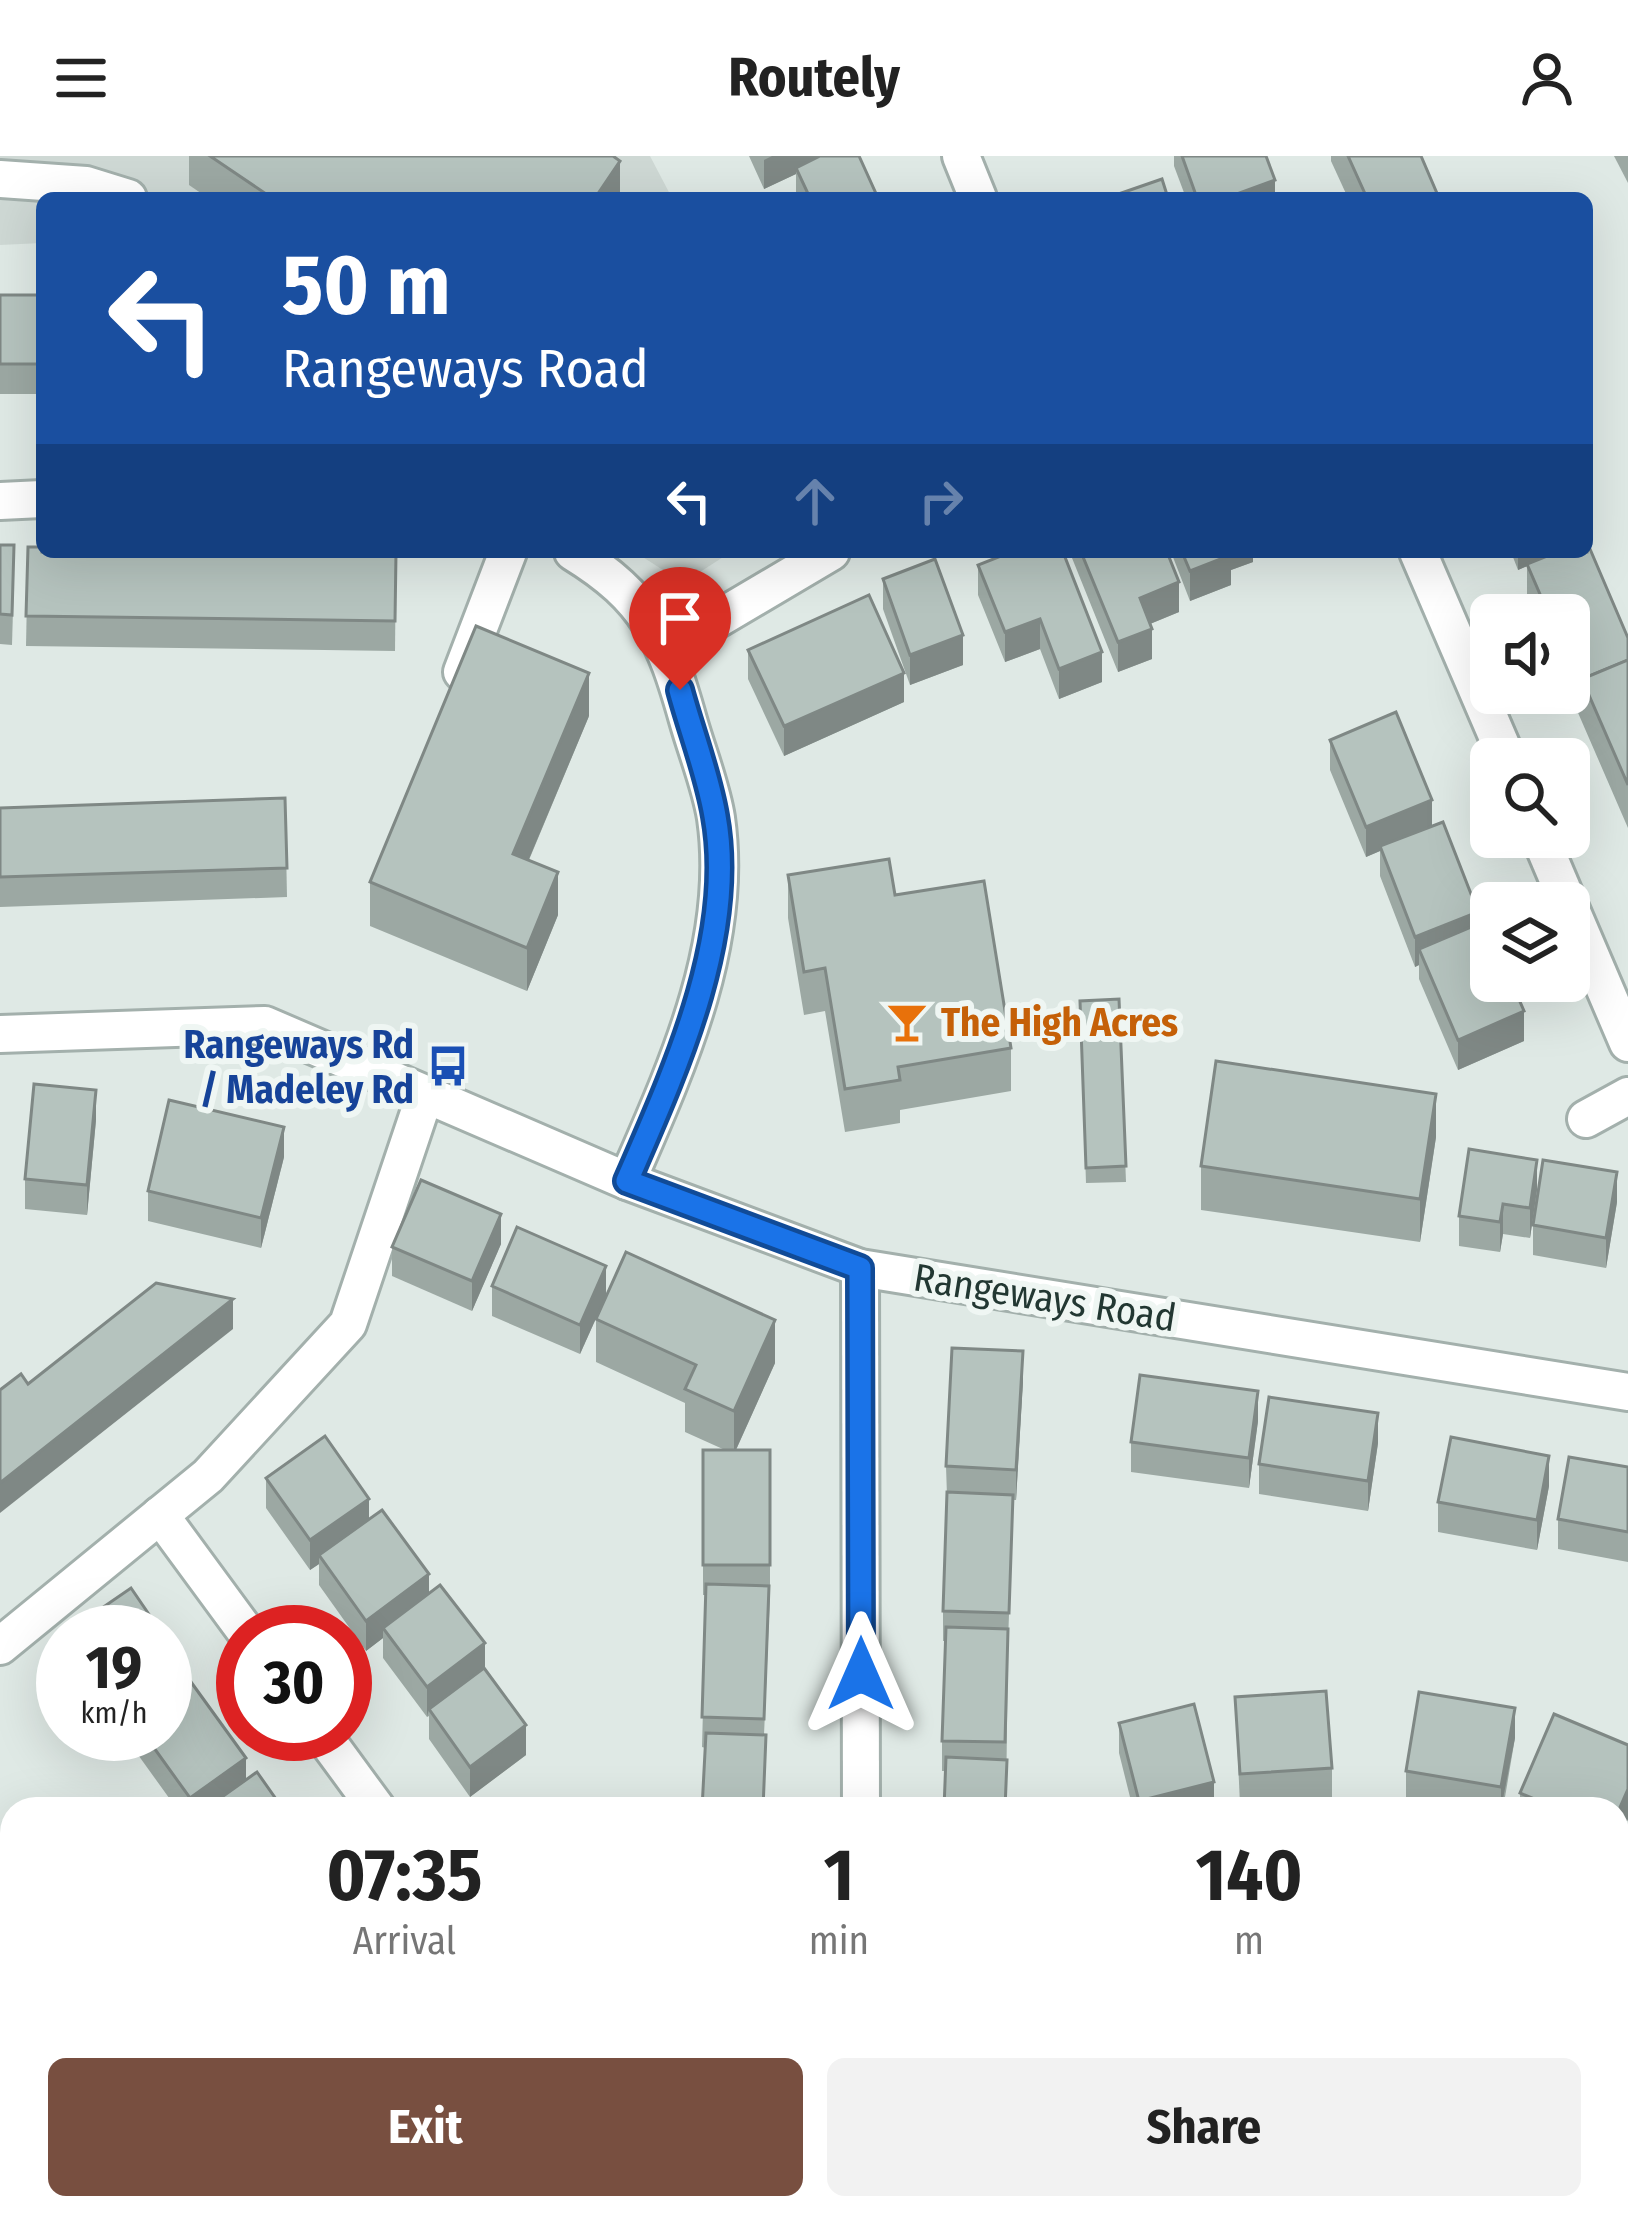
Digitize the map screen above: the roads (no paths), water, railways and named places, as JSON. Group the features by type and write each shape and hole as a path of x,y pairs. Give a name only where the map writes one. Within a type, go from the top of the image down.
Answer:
{"street":[{"path":"961,156 976,192"},
{"path":"0,179 86,185 109,192"},
{"path":"0,501 36,499"},
{"path":"451,701 506,558"},
{"path":"583,558 608,574 644,609 668,649 716,816 718,868 688,1041 627,1181"},
{"path":"668,649 822,558"},
{"path":"1421,558 1498,738"},
{"path":"1590,953 1628,1043"},
{"name":"Rangeways Road","path":"0,1034 266,1025 627,1181 860,1268 1628,1392"},
{"path":"0,1646 208,1476 348,1324 425,1094"},
{"path":"1586,1119 1628,1096"},
{"path":"860,1268 861,1797"},
{"path":"160,1515 227,1605"},
{"path":"342,1761 368,1797"}],"place":[{"name":"The High Acres","path":"907,1022"},
{"name":"Rangeways Rd / Madeley Rd","path":"448,1066"}]}
